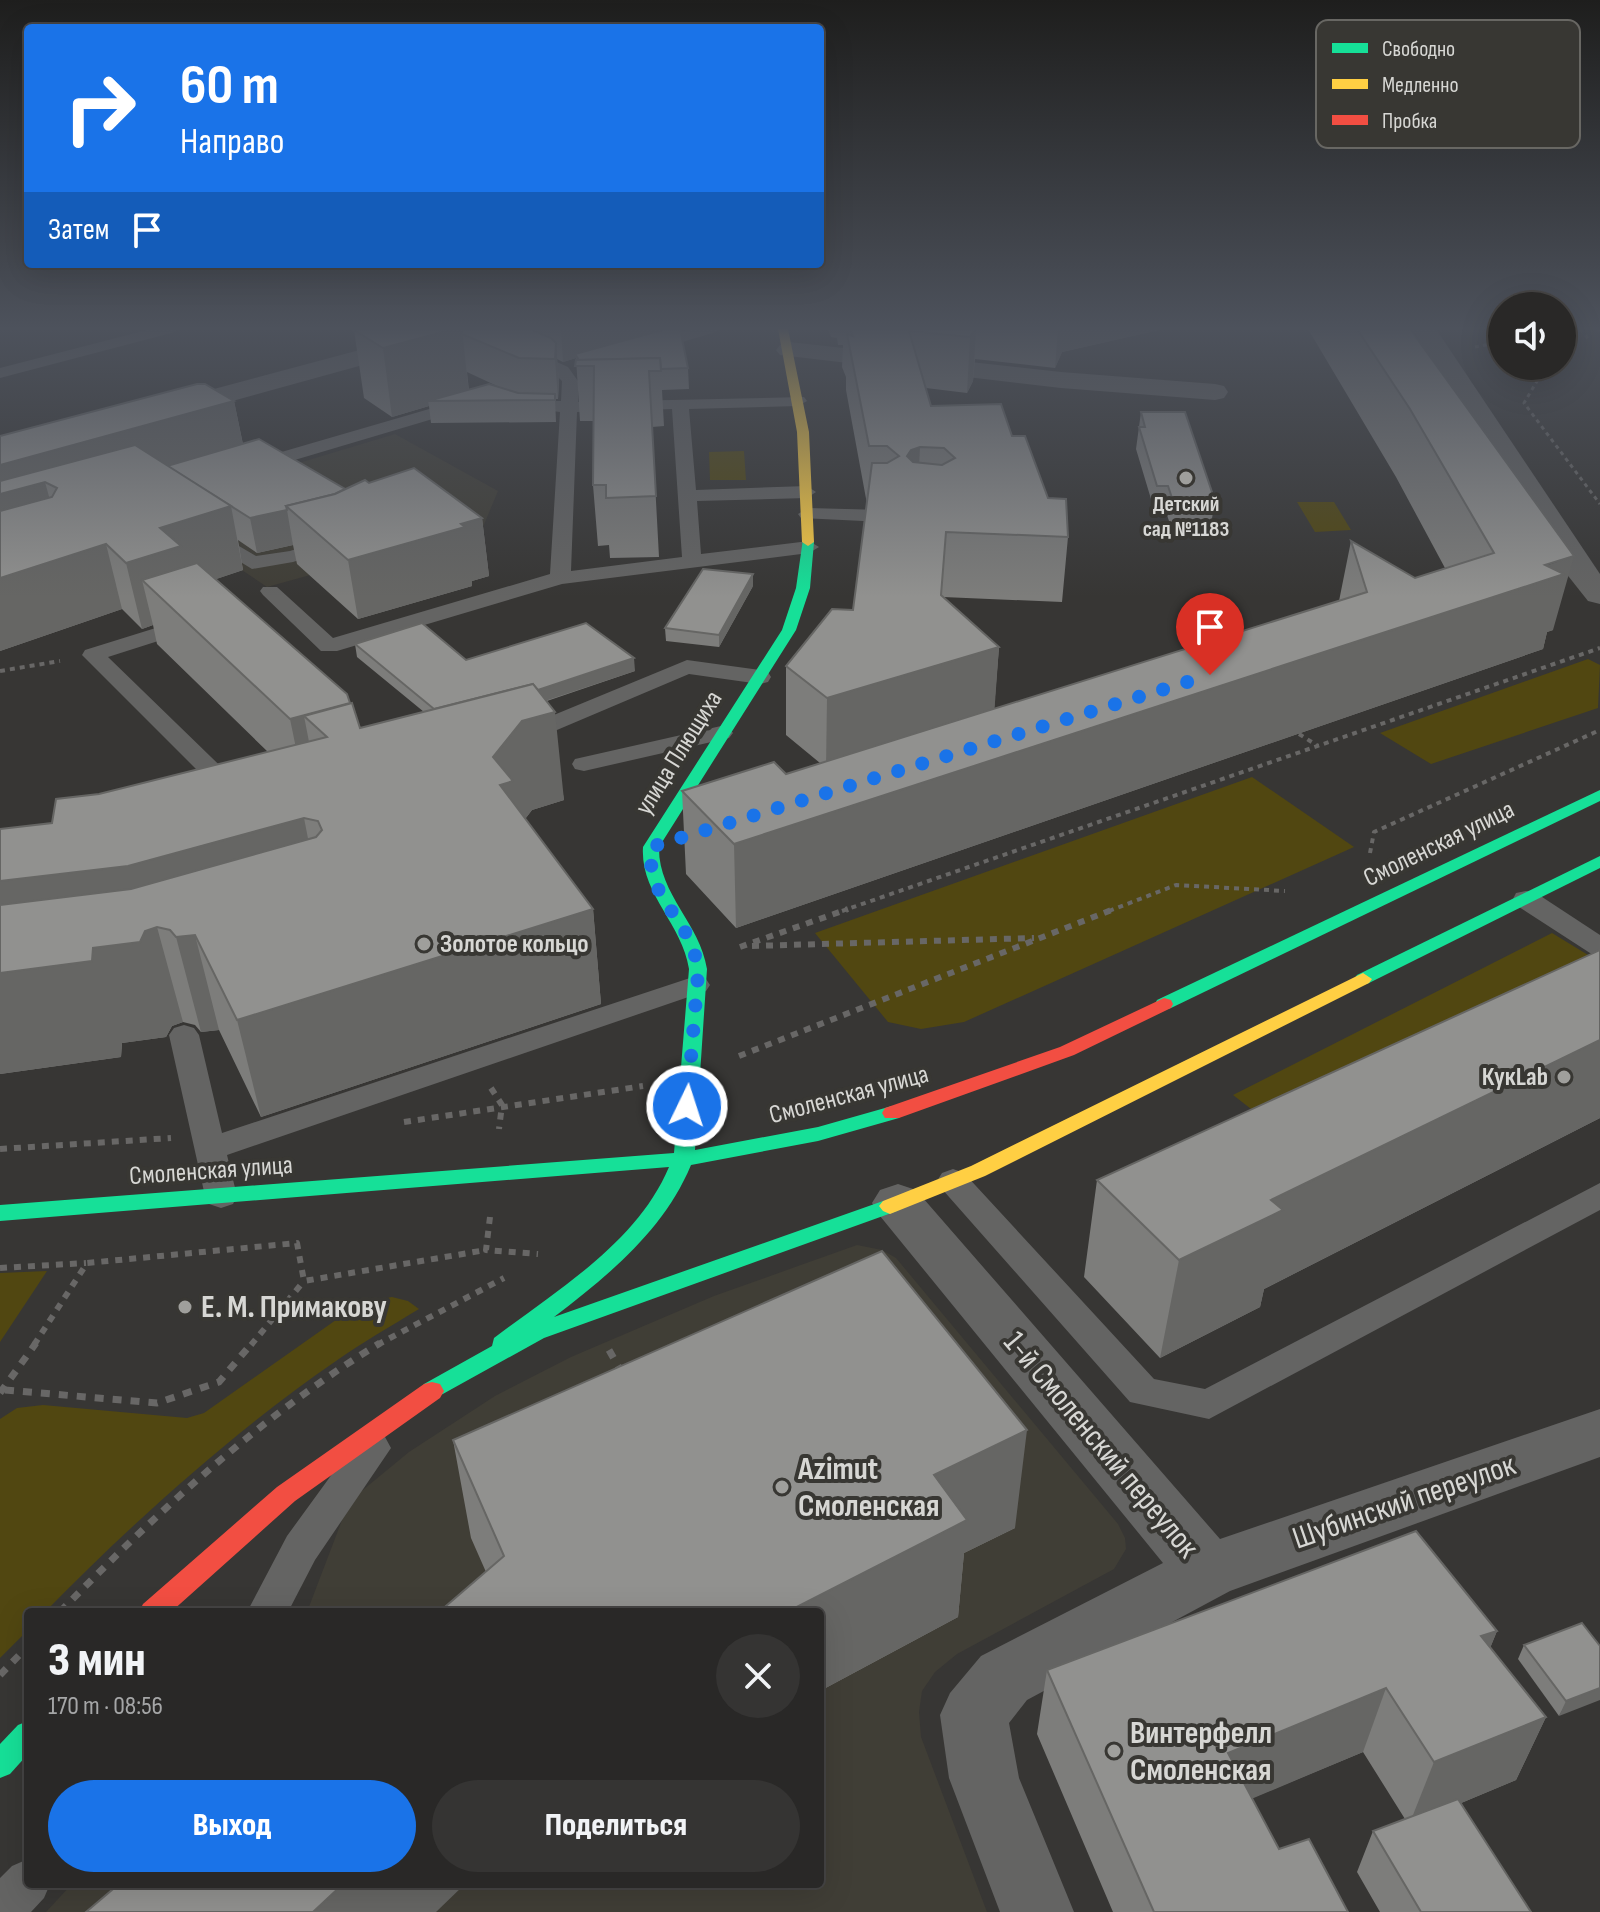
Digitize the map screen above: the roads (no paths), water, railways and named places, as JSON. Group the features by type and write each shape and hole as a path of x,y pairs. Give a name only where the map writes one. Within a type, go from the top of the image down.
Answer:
{"main road":[{"name":"улица Плющиха","path":"483,1359 641,1232 671,1192 683,1159 696,953 687,932 656,889 649,869 651,847 795,617 806,584 809,547 800,418"},
{"name":"Смоленская улица","path":"0,1213 683,1159 818,1134 897,1112 1067,1051 1600,795"},
{"path":"156,1608 210,1556 325,1464 397,1413 483,1359 536,1332 898,1203 978,1171 1600,861"},
{"path":"0,1764 24,1738"}],"street":[{"path":"1482,418 1581,572 1600,594"},
{"name":"1-й Смоленский переулок","path":"898,1203 1208,1571 1004,1678 974,1715 984,1778 1037,1912"},
{"name":"Шубинский переулок","path":"1208,1571 1600,1433"}],"lane":[{"path":"239,471 417,418"},
{"path":"560,578 568,418"},
{"path":"681,418 692,562"},
{"path":"282,458 306,472"},
{"path":"688,496 807,492"},
{"path":"808,514 884,516"},
{"path":"189,520 252,563 293,556 350,537"},
{"path":"270,591 329,646 560,578 809,547"},
{"path":"216,614 93,655 254,813"},
{"path":"507,741 687,667 760,677"},
{"path":"584,764 721,733"},
{"path":"651,847 688,836"},
{"path":"1526,899 1600,947"},
{"path":"210,1149 696,985"},
{"path":"184,1035 221,1196"},
{"path":"953,1181 1143,1392 1209,1404 1600,1195"},
{"path":"269,1608 301,1548 397,1413"},
{"path":"0,1911 24,1886"}],"place":[{"name":"Детский сад №1183","path":"1186,478"},
{"name":"Золотое кольцо","path":"424,944"},
{"name":"КукLab","path":"1564,1077"},
{"name":"Е. М. Примакову","path":"185,1307"},
{"name":"Azimut Смоленская","path":"782,1487"},
{"name":"Винтерфелл Смоленская","path":"1114,1751"}]}
